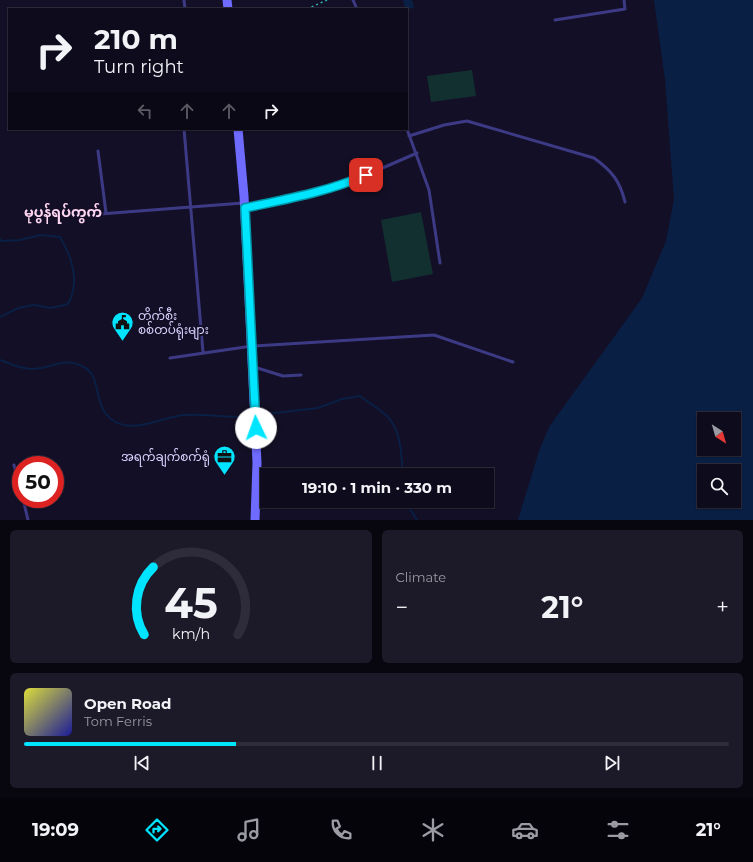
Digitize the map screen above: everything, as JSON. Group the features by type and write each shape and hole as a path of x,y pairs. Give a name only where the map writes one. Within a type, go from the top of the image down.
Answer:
{"main road":[{"path":"238,130 245,205 253,366 256,440 255,520"}],"lane":[{"path":"555,20 625,9 624,0"},
{"path":"410,136 444,125 467,121 594,158 604,166 621,186 625,202"},
{"path":"184,130 203,352"},
{"path":"407,130 417,153 429,190 440,263"},
{"path":"98,150 106,213"},
{"path":"100,214 190,206 245,205 309,195 341,186 417,153"},
{"path":"170,358 252,346 434,335 513,362"},
{"path":"253,366 283,376 301,374"},
{"path":"25,508 28,520"}],"path":[{"path":"309,8 327,0"}],"green space":[{"path":"472,70 476,96 431,102 427,76"},
{"path":"421,212 433,274 392,282 381,220"}],"water":[{"path":"403,0 412,0 414,8 405,8"},
{"path":"654,0 753,0 753,520 518,520 539,451 549,427 642,298 666,241 674,199 665,80"}],"waterway":[{"path":"0,239 1,241 20,240 41,235 60,237 71,261 74,278 72,296 68,304 51,308 34,305 18,308 0,317"},
{"path":"0,360 28,369 38,369 60,363 77,364 85,368 91,373 94,379 99,400 106,414 114,421 123,425 144,425 184,415 234,417 251,416"},
{"path":"257,415 318,408 342,399 360,396 384,413 392,422 396,429 400,444 402,468"},
{"path":"409,508 417,520"}],"place":[{"name":"တိုက်စီး စစ်တပ်ရုံးများ","path":"123,342"},
{"name":"အရက်ချက်စက်ရုံ","path":"225,476"}],"district":[{"name":"မုပွန်ရပ်ကွက်","path":"63,212"}],"route":[{"path":"256,428 245,208 309,195 341,186 366,175"}]}
